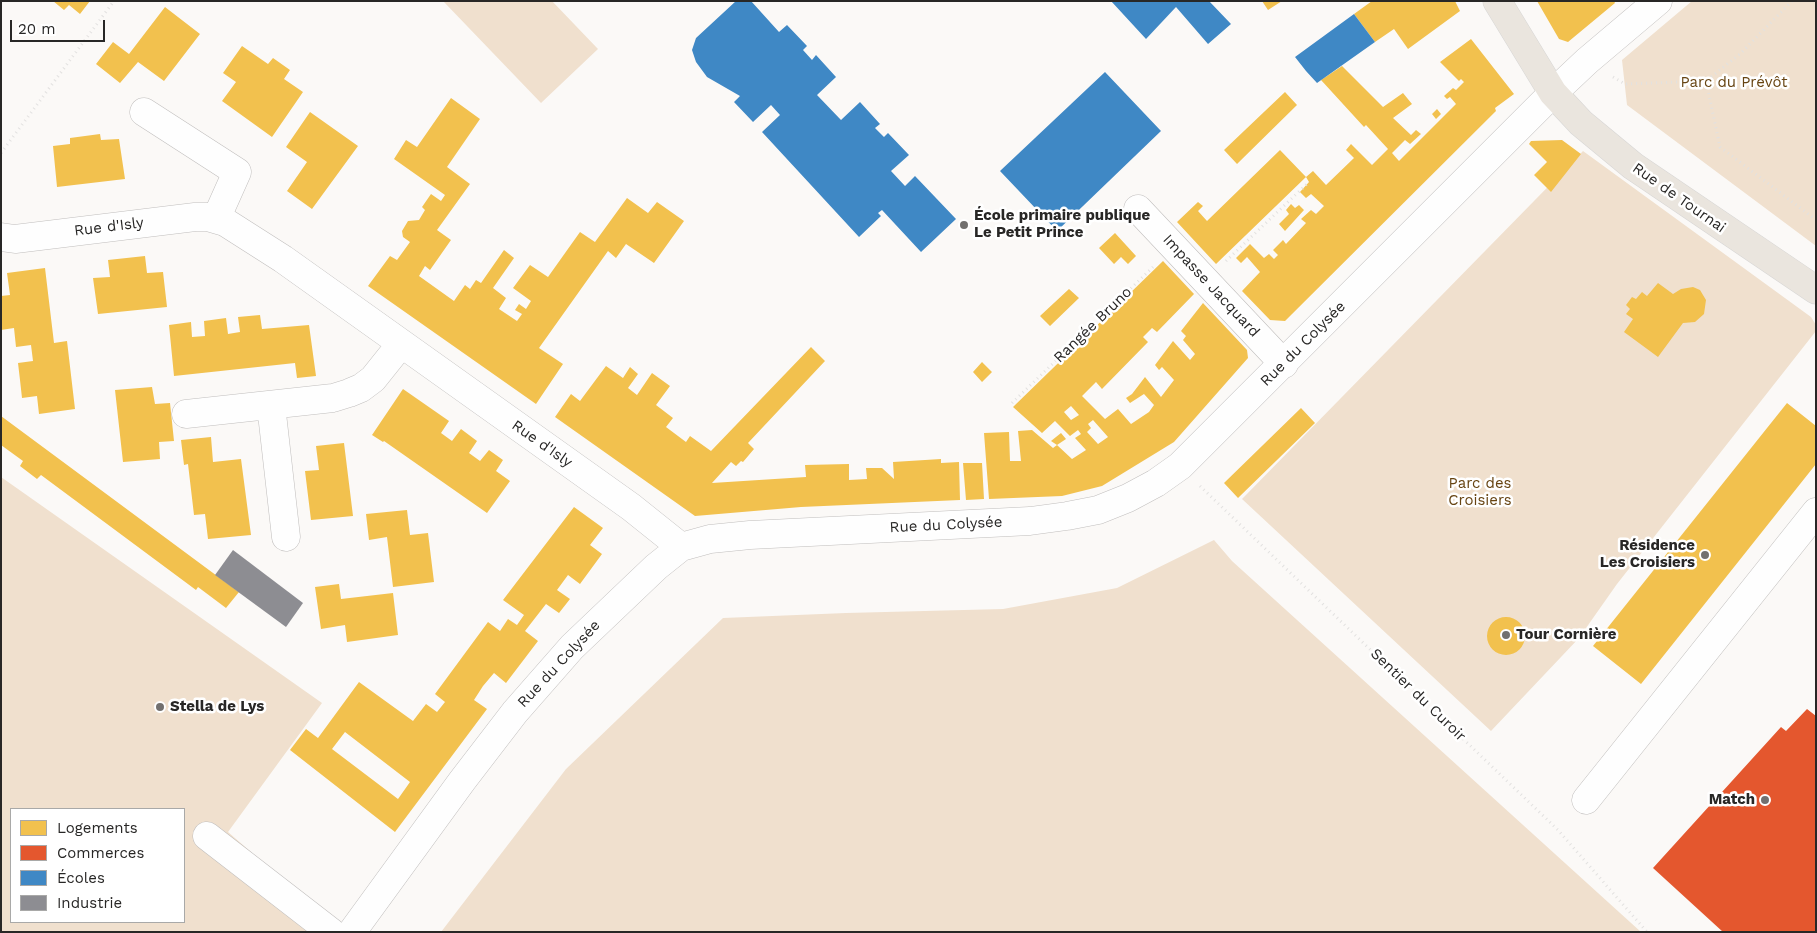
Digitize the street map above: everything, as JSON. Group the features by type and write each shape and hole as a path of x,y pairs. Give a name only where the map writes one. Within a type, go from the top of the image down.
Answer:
{"main road":[{"name":"Rue de Tournai","path":"1497,1 1552,93 1582,123 1633,166 1816,290"}],"street":[{"name":"Rue du Colysée","path":"352,932 462,780 515,712 572,646 656,567 681,547 710,539 750,535 1030,520 1067,516 1098,510 1128,498 1156,483 1180,466 1284,364 1552,93 1658,1"},
{"path":"144,112 237,172 216,219"},
{"name":"Impasse Jacquard","path":"1138,208 1284,364"},
{"name":"Rue d'Isly","path":"1,237 15,239 195,217 216,219 234,227 282,259 631,507 681,547"},
{"path":"186,414 333,398 361,388 373,378 401,344"},
{"path":"271,405 286,538"},
{"path":"1586,800 1816,512"},
{"path":"208,836 330,932"}],"path":[{"path":"1,153 114,1"},
{"path":"1587,61 1625,84 1706,81 1740,54 1792,1"},
{"path":"1706,81 1720,147 1816,220"},
{"path":"1206,281 1309,182"},
{"name":"Rangée Bruno","path":"1012,404 1174,247"},
{"name":"Sentier du Curoir","path":"1180,466 1558,830 1647,932"}],"green space":[{"path":"443,1 552,1 598,49 541,103"},
{"name":"Parc du Prévôt","path":"1692,1 1816,1 1816,246 1627,105 1622,60"},
{"name":"Parc des Croisiers","path":"1583,151 1811,317 1816,325 1816,331 1617,584 1579,638 1491,731 1242,499"},
{"name":"Stella de Lys","path":"1,477 322,703 228,832 336,926 332,932 1,932"},
{"path":"1214,540 1232,561 1641,932 441,932 566,769 723,618 1003,609 1117,588"}],"building: Logements":[{"path":"53,1 90,1 80,14 69,5 64,10"},
{"path":"1262,1 1282,1 1268,10"},
{"path":"1372,1 1455,1 1460,11 1408,49 1394,29 1375,42 1354,14"},
{"path":"1537,1 1614,1 1615,3 1568,42 1559,39"},
{"path":"165,7 200,34 164,81 138,62 120,83 96,64 113,42 129,54"},
{"path":"1471,39 1514,94 1495,108 1496,111 1285,321 1270,320 1242,291 1260,272 1247,257 1241,263 1236,258 1250,244 1264,258 1269,254 1274,259 1278,255 1273,250 1283,240 1286,244 1306,223 1301,219 1311,210 1316,214 1324,206 1311,194 1306,198 1300,192 1309,182 1306,177 1313,171 1326,185 1354,158 1346,150 1351,144 1372,165 1388,149 1366,125 1364,127 1321,80 1342,66 1383,107 1403,93 1412,104 1393,118 1411,135 1416,130 1421,134 1410,144 1405,140 1392,153 1399,161 1456,104 1450,97 1447,99 1444,96 1453,88 1456,90 1464,82 1461,79 1459,81 1440,62"},
{"path":"242,46 268,64 273,58 290,70 284,79 303,92 272,137 222,101 236,82 223,73"},
{"path":"1285,92 1297,105 1237,164 1224,150"},
{"path":"451,98 480,119 447,167 470,184 437,230 451,240 430,270 425,266 419,276 454,301 465,285 470,289 476,280 481,283 504,250 514,258 493,288 506,298 499,309 517,321 522,314 515,310 519,304 526,309 531,301 513,288 530,265 548,277 580,232 595,242 627,198 648,213 657,202 684,221 654,263 626,244 616,258 608,251 539,348 563,364 536,404 368,286 390,256 397,260 410,242 403,237 402,231 408,221 419,220 425,210 422,207 431,194 441,201 445,195 394,159 406,140 417,147"},
{"path":"1437,109 1441,114 1436,119 1432,114"},
{"path":"310,112 358,146 312,209 287,191 307,162 286,147"},
{"path":"100,134 101,140 119,139 125,179 57,187 53,146 70,144 70,138"},
{"path":"1562,140 1581,154 1551,192 1534,175 1547,162 1529,144 1531,141"},
{"path":"1280,150 1306,177 1216,264 1177,222 1198,202 1203,206 1198,211 1207,221"},
{"path":"1291,204 1295,208 1299,205 1304,210 1285,231 1279,224 1289,214 1286,210"},
{"path":"1115,233 1136,256 1128,264 1121,257 1114,264 1099,248"},
{"path":"145,256 147,273 163,272 167,307 98,314 93,278 110,277 108,260"},
{"path":"1163,261 1194,294 1157,332 1152,328 1143,337 1148,342 1102,389 1096,382 1082,396 1105,419 1118,409 1131,424 1149,412 1154,405 1144,394 1130,403 1126,398 1132,394 1145,377 1161,397 1174,380 1162,367 1159,370 1155,365 1173,341 1190,360 1195,354 1183,340 1186,336 1181,331 1203,303 1247,350 1248,358 1174,442 1102,486 1062,496 989,499 984,433 1009,432 1010,461 1021,461 1018,431 1032,430 1053,448 1057,445 1072,459 1086,450 1075,438 1081,434 1078,430 1070,436 1055,421 1042,433 1013,407","holes":["1071,406 1079,415 1071,420 1064,412","1093,420 1108,437 1098,444 1087,432 1091,428 1088,424"]},
{"path":"45,268 54,343 67,341 75,409 39,414 37,396 22,398 18,363 33,361 31,345 16,347 14,328 1,330 1,296 10,295 7,273"},
{"path":"1658,283 1673,294 1681,289 1693,287 1700,290 1706,300 1704,314 1695,322 1683,323 1658,357 1624,332 1633,319 1626,314 1630,309 1626,305 1632,297 1636,299 1642,292 1647,296"},
{"path":"1069,289 1079,298 1050,326 1040,316"},
{"path":"260,315 262,329 309,325 316,376 297,378 295,363 174,376 169,325 191,322 192,337 205,336 204,321 226,318 228,334 240,332 238,317"},
{"path":"811,347 825,361 748,443 754,449 743,462 741,461 736,466 731,462 712,483 806,477 805,465 849,464 849,480 867,479 866,468 882,468 894,479 893,462 941,459 941,463 959,462 960,500 801,507 695,516 555,417 571,394 580,401 606,366 623,378 630,367 638,374 628,388 637,395 652,373 670,386 656,405 673,418 666,427 686,442 690,436 711,451"},
{"path":"982,362 992,372 982,382 973,372"},
{"path":"152,387 155,404 170,403 174,441 159,442 160,459 123,462 115,390"},
{"path":"403,389 449,421 441,433 452,441 461,429 477,441 469,453 480,461 489,450 503,460 496,471 510,481 487,513 384,441 372,435"},
{"name":"Résidence Les Croisiers","path":"1787,403 1816,426 1816,464 1641,684 1593,646"},
{"path":"1301,408 1315,423 1238,498 1224,483"},
{"path":"1,416 239,592 226,608 198,587 196,590 41,475 37,479 20,466 23,461 1,445"},
{"path":"1061,433 1066,439 1057,445 1051,441"},
{"path":"211,437 213,462 241,459 251,535 208,539 205,514 194,515 188,464 184,465 181,440"},
{"path":"344,443 353,516 311,520 305,471 319,470 316,446"},
{"path":"963,463 982,463 984,499 966,500"},
{"path":"574,507 603,528 590,545 602,554 580,584 568,575 557,590 570,599 559,613 546,604 525,631 538,641 506,683 494,673 483,686 474,700 487,709 395,832 290,750 306,729 318,738 359,682 413,721 426,704 437,712 445,702 435,694 488,622 500,631 508,619 517,625 524,615 503,600","holes":["345,732 410,782 398,799 332,749"]},
{"path":"407,510 410,535 428,533 434,582 393,587 387,537 369,540 366,514"},
{"path":"339,584 341,599 393,593 398,635 347,642 345,625 321,629 315,587"},
{"name":"Tour Cornière","path":"1506,617 1520,622 1525,636 1520,650 1506,655 1492,650 1487,636 1492,622"}],"building: Commerces":[{"name":"Match","path":"1807,709 1816,716 1816,932 1723,932 1653,868 1781,727 1786,731"}],"building: Écoles":[{"path":"736,1 751,1 779,32 787,25 807,46 803,50 812,60 816,55 836,77 817,95 841,120 860,102 880,124 875,128 884,137 888,133 909,155 891,171 905,186 915,176 956,219 921,252 882,210 878,213 881,216 859,237 762,132 780,115 771,105 753,122 734,102 740,96 707,77 696,62 692,50 696,38"},
{"path":"1111,1 1209,1 1231,24 1208,44 1176,7 1146,39"},
{"path":"1354,14 1375,42 1317,83 1295,57"},
{"path":"1105,72 1161,131 1057,231 1000,171"}],"building: Industrie":[{"path":"233,550 303,603 286,627 215,575"}],"place":[{"name":"École primaire publique Le Petit Prince","path":"964,225"},
{"name":"Résidence Les Croisiers","path":"1705,555"},
{"name":"Tour Cornière","path":"1506,635"},
{"name":"Stella de Lys","path":"160,707"},
{"name":"Match","path":"1765,800"}]}
